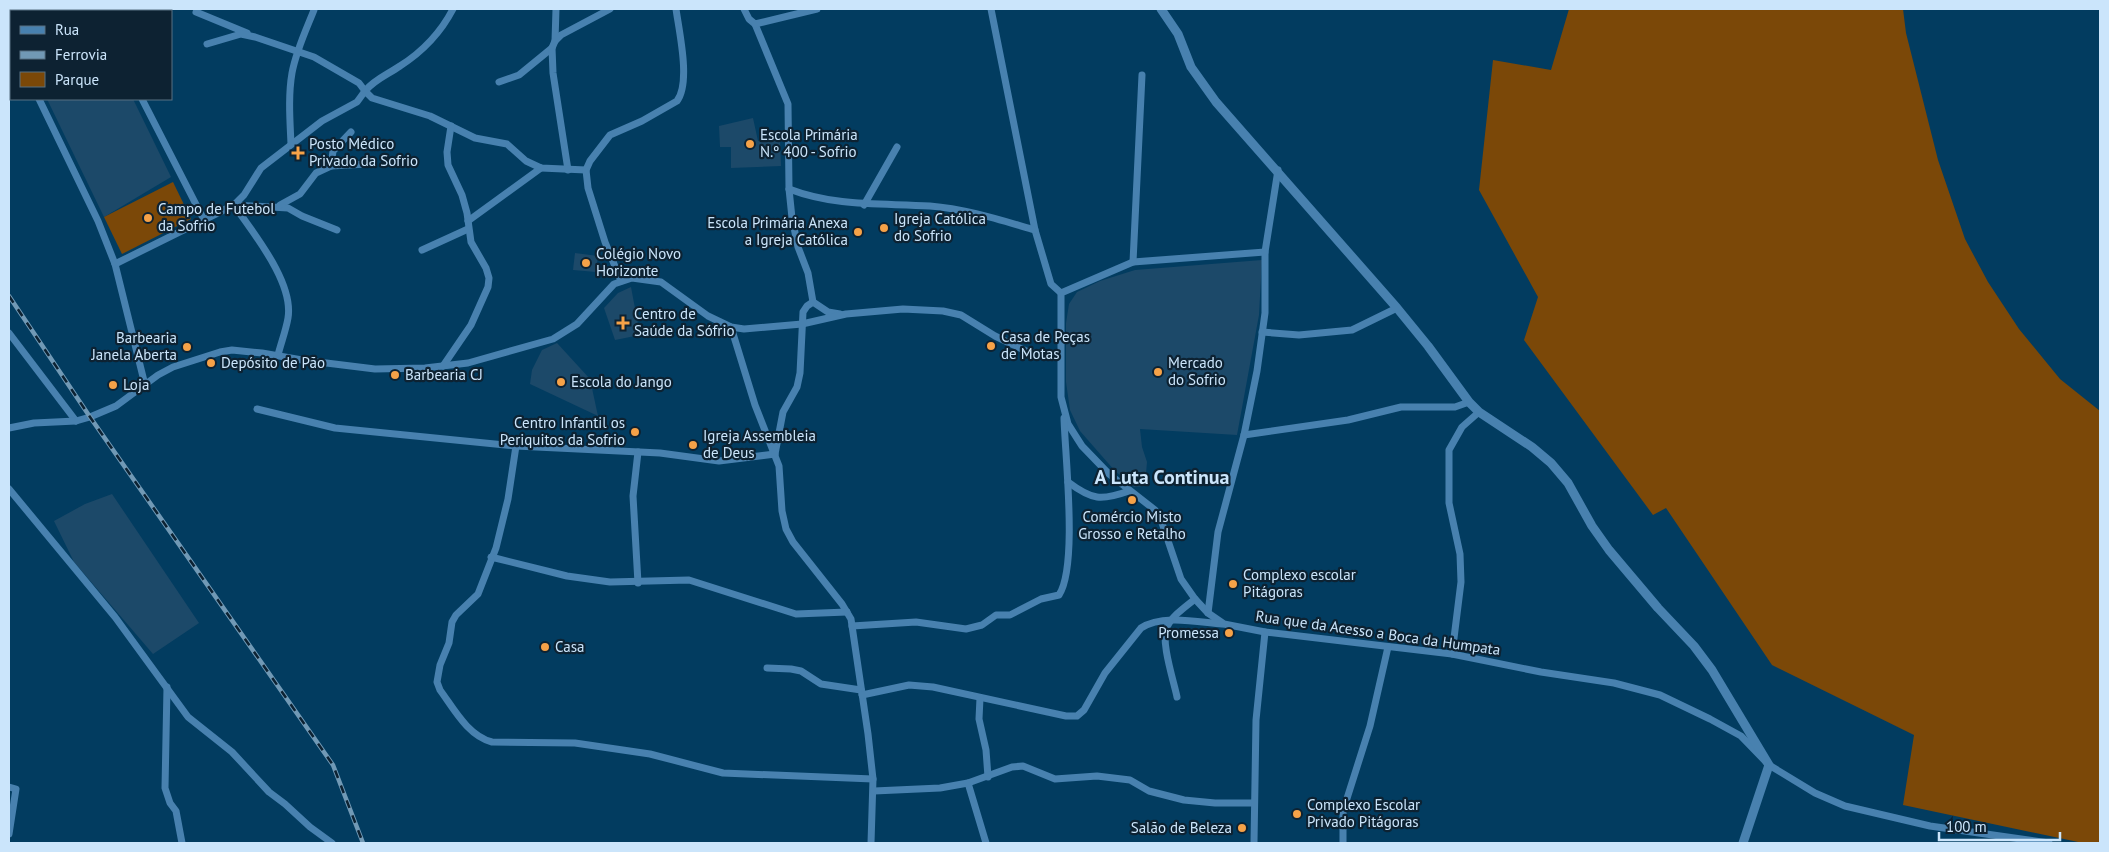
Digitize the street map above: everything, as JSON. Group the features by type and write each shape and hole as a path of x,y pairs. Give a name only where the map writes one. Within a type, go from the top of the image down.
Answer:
{"street":[{"path":"115,264 234,205 244,195 261,168 322,121 357,102 372,82 400,67 423,49 446,23 454,9"},
{"path":"556,9 553,45 568,170"},
{"path":"499,82 519,75 553,45 561,35 610,9"},
{"path":"621,281 605,242 588,188 586,170 590,161 610,135 649,117 677,101 681,96 683,77 676,9"},
{"path":"744,9 749,19 756,24 788,104 789,189 798,246 808,273 813,302 828,312 846,314 889,312 903,309 943,311 961,315 995,336 1028,352 1060,358"},
{"path":"756,24 817,9"},
{"path":"852,626 916,622 957,630 966,629 982,624 996,615 1010,614 1041,599 1059,595 1066,577 1068,482 1060,358 1061,293 1051,284 1035,230 991,9"},
{"path":"1161,9 1169,18 1191,67 1216,102 1278,170 1397,308 1478,412 1532,447 1551,463 1568,484 1592,526 1609,550 1658,608 1694,646 1712,670 1739,714 1745,728 1769,764 1743,843"},
{"path":"291,144 292,74 314,10"},
{"path":"196,12 314,58 360,83 372,98 430,116 476,138 506,144 526,161 541,168 586,170"},
{"path":"207,44 241,34 255,36"},
{"path":"1133,262 1142,74"},
{"path":"39,100 98,221 115,264 145,385"},
{"path":"143,100 204,220"},
{"path":"443,366 471,325 488,287 489,278 486,268 471,242 462,195 448,165 447,152 451,126"},
{"path":"331,166 332,151 351,132"},
{"path":"864,205 897,147"},
{"path":"278,206 300,194 316,173 331,166 367,164"},
{"path":"468,221 541,168"},
{"path":"1208,613 1218,532 1244,435 1265,314 1265,252 1278,170"},
{"path":"789,189 830,200 864,205 951,209 972,212 1035,230"},
{"path":"234,205 288,208 302,216 337,230"},
{"path":"234,205 260,242 288,298 289,316 278,355"},
{"path":"422,250 468,229"},
{"path":"1061,293 1133,262 1265,252"},
{"path":"9,428 34,423 76,421 116,406 158,375 173,367 220,352 246,351 375,369 443,366 485,359 553,339 577,324 608,289 621,281 632,278 644,278 661,282 708,316 731,327 744,329 802,324 846,314"},
{"path":"775,454 783,412 796,387 800,373 804,312 807,306 813,302"},
{"path":"1262,332 1300,335 1352,330 1397,308"},
{"path":"731,327 754,405 779,466 782,511 786,529 793,542 847,612 852,626 873,779 871,843"},
{"path":"9,333 76,421"},
{"path":"1244,435 1348,420 1401,406 1455,407 1469,402"},
{"path":"257,409 335,428 516,446 638,452 719,461 775,454"},
{"name":"Rua que da Acesso a Boca da Humpata","path":"1064,410 1068,424 1082,446 1129,491 1146,502 1158,515 1181,579 1194,599 1208,613 1224,624 1265,632 1452,654 1541,672 1614,683 1660,695 1742,736 1769,764 1815,793 1845,806 1930,826 2049,843"},
{"path":"1452,654 1461,582 1460,554 1449,503 1449,450 1462,427 1478,412"},
{"path":"516,446 508,499 496,548 478,594 456,615 452,622 437,682 440,690 467,726 482,739 492,742 575,743 650,754 723,773 873,779"},
{"path":"638,452 633,496 638,583"},
{"path":"1068,482 1084,494 1108,498 1129,491"},
{"path":"9,489 115,617 188,717 232,752 268,792 286,804 310,828 332,843"},
{"path":"492,557 567,576 610,582 638,583 689,580 796,614 847,612"},
{"path":"1177,697 1165,629 1170,621 1194,599"},
{"path":"767,668 801,671 821,684 861,693 908,685 933,687 1066,716 1077,716 1084,710 1105,673 1140,628 1147,623 1170,621 1224,624"},
{"path":"1254,843 1256,720 1265,632"},
{"path":"1343,843 1343,811 1370,726 1388,647"},
{"path":"167,686 165,788 170,803 176,811 182,843"},
{"path":"980,698 978,719 986,750 988,777"},
{"path":"874,792 940,788 968,783 1012,767 1023,766 1055,779 1097,776 1130,780 1149,791 1184,800 1254,804"},
{"path":"968,783 986,843"},
{"path":"9,787 16,789 9,834"}],"shaded area":[{"path":"9,9 89,9 10,10 9,89"},
{"path":"47,100 133,100 171,177 104,217"},
{"name":"Escola Primária N.º 400 - Sofrio","path":"753,118 758,141 780,140 781,166 731,168 731,147 720,147 719,126"},
{"name":"Colégio Novo Horizonte","path":"575,253 598,256 596,272 573,270"},
{"name":"Mercado do Sofrio","path":"1262,260 1259,315 1237,435 1140,429 1142,447 1147,462 1145,486 1134,487 1115,471 1080,431 1070,410 1066,382 1066,323 1069,304 1077,292 1100,281 1135,270"},
{"name":"Centro de Saúde da Sófrio","path":"631,287 640,335 615,340 604,308 618,293"},
{"name":"Escola do Jango","path":"557,343 590,379 598,416 530,384 532,370 542,350"},
{"path":"112,494 199,623 153,654 74,562 54,521 85,504"}],"green space":[{"path":"1569,9 1903,9 1906,33 1938,160 1965,239 1988,282 2019,329 2060,379 2100,411 2100,843 2083,843 1903,805 1914,735 1772,665 1666,508 1653,515 1524,340 1538,297 1479,190 1493,60 1551,70"},
{"name":"Campo de Futebol da Sofrio","path":"173,182 191,219 122,254 104,217"}],"railway":[{"path":"9,296 90,417 333,765 363,843"}],"place":[{"name":"Escola Primária N.º 400 - Sofrio","path":"750,144"},
{"name":"Posto Médico Privado da Sofrio","path":"298,153"},
{"name":"Campo de Futebol da Sofrio","path":"148,218"},
{"name":"Igreja Católica do Sofrio","path":"884,228"},
{"name":"Escola Primária Anexa a Igreja Católica","path":"858,232"},
{"name":"Colégio Novo Horizonte","path":"586,263"},
{"name":"Centro de Saúde da Sófrio","path":"623,323"},
{"name":"Casa de Peças de Motas","path":"991,346"},
{"name":"Barbearia Janela Aberta","path":"187,347"},
{"name":"Depósito de Pão","path":"211,363"},
{"name":"Mercado do Sofrio","path":"1158,372"},
{"name":"Barbearia CJ","path":"395,375"},
{"name":"Escola do Jango","path":"561,382"},
{"name":"Loja","path":"113,385"},
{"name":"Centro Infantil os Periquitos da Sofrio","path":"635,432"},
{"name":"Igreja Assembleia de Deus","path":"693,445"},
{"name":"Comércio Misto Grosso e Retalho","path":"1132,500"},
{"name":"Complexo escolar Pitágoras","path":"1233,584"},
{"name":"Promessa","path":"1229,633"},
{"name":"Casa","path":"545,647"},
{"name":"Complexo Escolar Privado Pitágoras","path":"1297,814"},
{"name":"Salão de Beleza","path":"1242,828"}],"district":[{"name":"A Luta Continua","path":"1162,477"}]}
